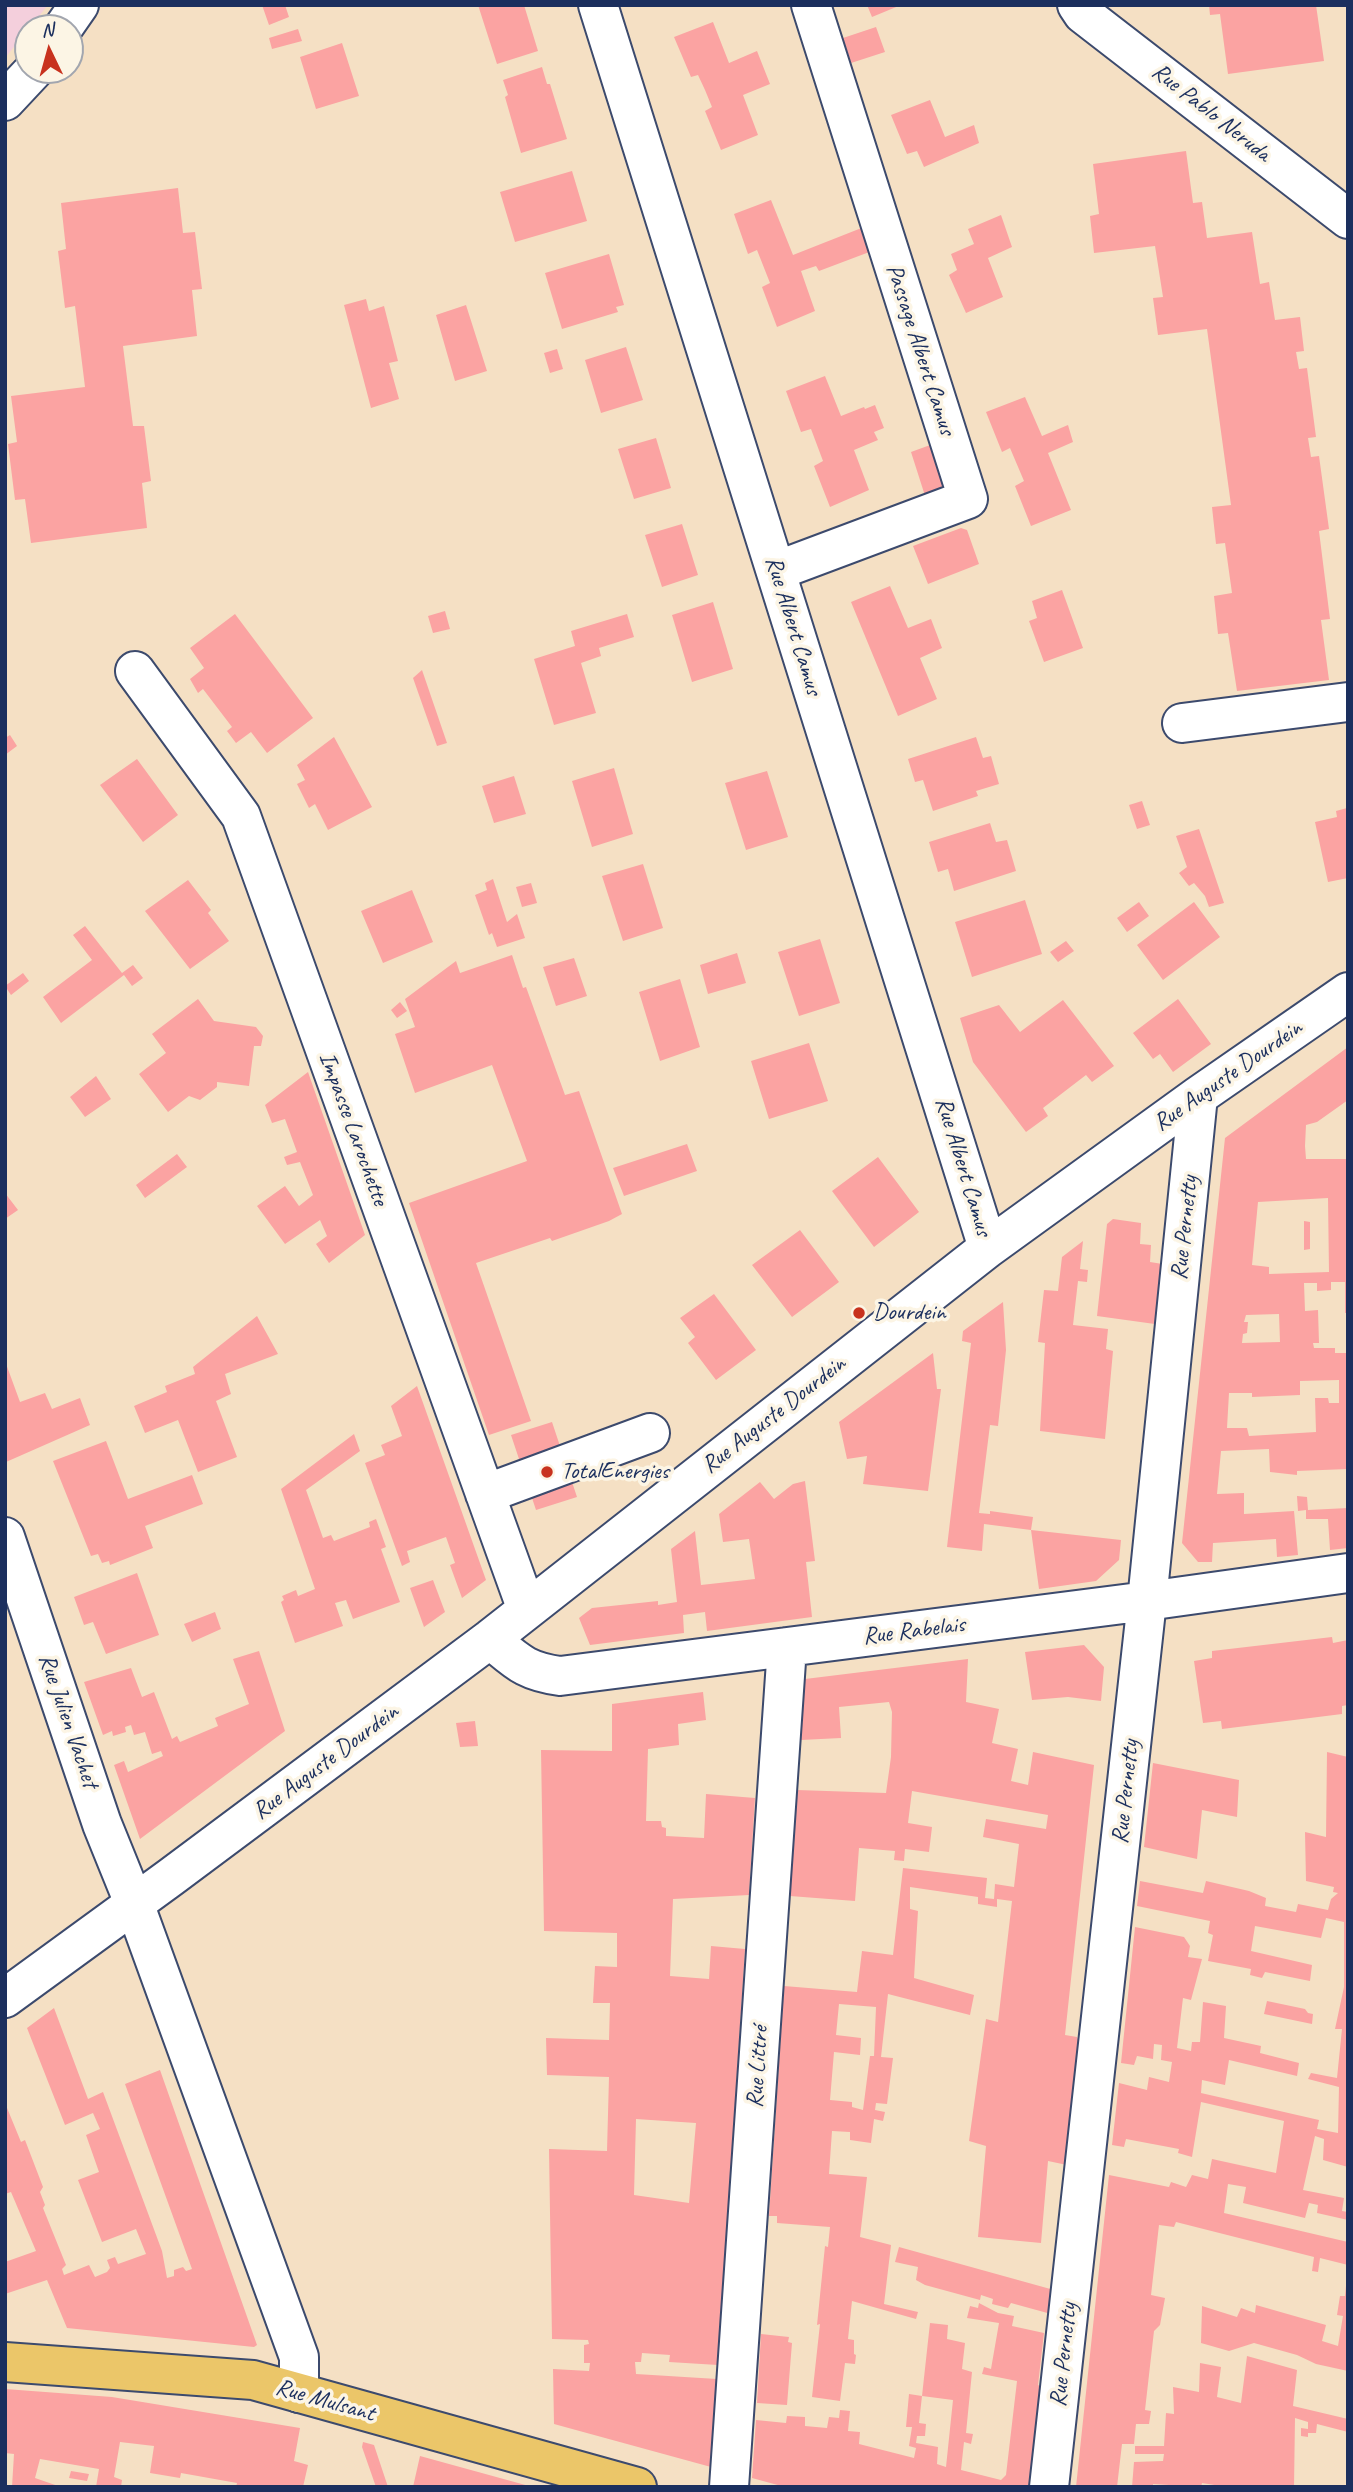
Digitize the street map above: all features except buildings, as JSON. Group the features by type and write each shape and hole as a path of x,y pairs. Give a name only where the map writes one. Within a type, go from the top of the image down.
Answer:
{"main road":[{"name":"Rue Mulsant","path":"5,2362 253,2380 627,2485"}],"street":[{"name":"Rue Albert Camus","path":"598,5 988,1248"},
{"name":"Passage Albert Camus","path":"776,571 968,499 811,5"},
{"name":"Rue Pablo Neruda","path":"1077,5 1083,14 1348,219"},
{"path":"5,101 21,84"},
{"name":"Impasse Larochette","path":"135,671 241,816 527,1610"},
{"path":"1182,723 1348,702"},
{"name":"Rue Auguste Dourdein","path":"5,1998 490,1639 988,1248 1198,1096 1348,992"},
{"name":"Rue Pernetty","path":"1049,2487 1147,1601 1198,1096"},
{"path":"485,1494 650,1433"},
{"name":"Rue Julien Vachet","path":"5,1537 102,1824 134,1903 299,2357 299,2393"},
{"name":"Rue Rabelais","path":"490,1639 522,1665 537,1672 560,1676 1348,1573"},
{"name":"Rue Littré","path":"729,2487 787,1647"}],"shaded area":[{"path":"5,5 48,5 41,14 14,14 14,47 5,58"}],"place":[{"name":"Dourdein","path":"859,1313"},
{"name":"TotalEnergies","path":"547,1472"}]}
